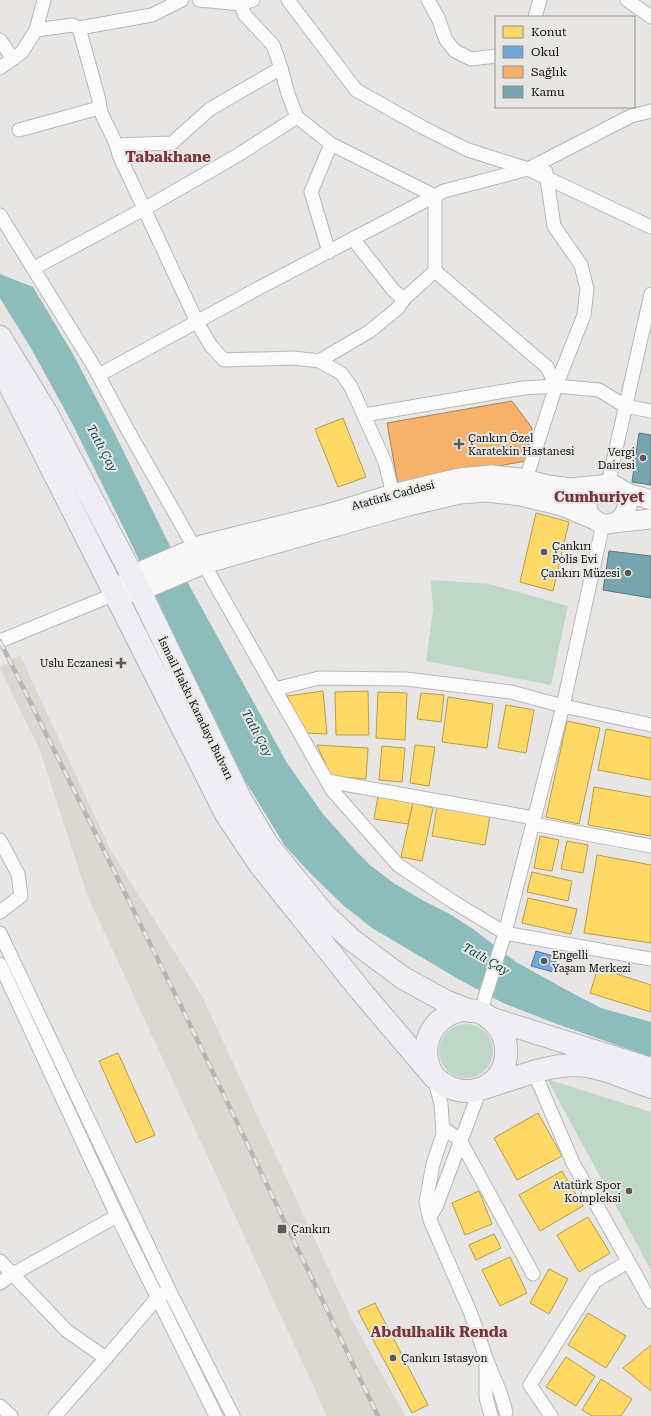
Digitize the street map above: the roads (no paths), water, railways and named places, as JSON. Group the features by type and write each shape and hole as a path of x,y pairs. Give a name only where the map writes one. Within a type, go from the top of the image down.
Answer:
{"highway":[{"name":"İsmail Hakkı Karadayı Bulvarı","path":"0,337 47,414 136,583 241,800 267,844 324,914 352,940 402,978 445,1001 481,1010 651,1069"},
{"path":"0,366 218,800 230,821 260,865 289,902 361,991 434,1077 442,1084 462,1092 480,1090 534,1072 561,1066 584,1066 651,1087"},
{"path":"434,1077 426,1058 428,1037 433,1028 440,1020 459,1011 481,1010 502,1032 507,1050 506,1060 497,1078 480,1090"}],"main road":[{"name":"Atatürk Caddesi","path":"195,558 208,543 327,514 393,494 442,482 467,478 497,476 526,479 548,485 570,488 610,486 651,500"},
{"path":"603,522 622,518 627,509 627,499 610,486 593,490 587,499 588,510 603,522 651,519"},
{"name":"Atatürk Caddesi","path":"195,558 450,495 469,492 494,493 536,499 562,506 603,522"},
{"path":"115,594 136,583 195,558"}],"street":[{"path":"0,68 22,52 36,30 44,0"},
{"path":"36,30 72,25 79,28 152,15 182,0"},
{"path":"200,0 247,2 244,14 273,45 288,94 297,117 331,144 435,196"},
{"path":"288,0 356,90 422,127 468,150 528,169 651,227"},
{"path":"428,0 438,18 446,40 455,51 471,59 495,56"},
{"path":"535,16 540,0"},
{"path":"627,0 651,17"},
{"path":"79,28 99,100 99,108 117,145 118,155 197,322 211,346 224,360 294,358 319,361 341,373 351,387 385,462 393,494"},
{"path":"0,40 13,59"},
{"path":"117,145 172,143 210,109 281,68"},
{"path":"18,130 99,108"},
{"path":"99,376 197,322 444,191 528,169 631,116 651,111"},
{"path":"34,268 144,209 238,155 297,117"},
{"path":"329,252 311,192 331,144"},
{"path":"526,479 556,386 584,314 588,289 581,265 554,226 544,161"},
{"path":"319,361 370,331 398,308 404,299 435,271 435,196"},
{"path":"0,215 34,268 99,376 195,558 275,689 332,790 398,865 452,901 505,933 651,960"},
{"path":"353,239 394,291 404,299"},
{"path":"435,271 547,367 556,386"},
{"path":"610,486 651,294"},
{"path":"364,415 523,388 556,386 599,390 626,406 651,410"},
{"path":"481,1010 505,933 563,706 603,522"},
{"path":"0,641 115,594"},
{"path":"275,689 319,678 406,679 511,692 563,706 651,725"},
{"path":"327,781 534,821 651,846"},
{"path":"0,840 18,874 21,896 0,912"},
{"path":"0,933 170,1290 233,1416"},
{"path":"0,964 117,1216 216,1416"},
{"path":"534,1072 573,1163 651,1302"},
{"path":"434,1077 441,1104 443,1134 433,1164 426,1202 430,1217 471,1314 486,1358 508,1414"},
{"path":"430,1217 436,1207 480,1090"},
{"path":"443,1128 460,1140 533,1274"},
{"path":"0,1283 12,1274 117,1216"},
{"path":"0,1261 68,1331 106,1358"},
{"path":"551,1416 530,1385 595,1281 628,1262"},
{"path":"55,1416 157,1298 170,1290"},
{"path":"486,1358 486,1397 492,1416 498,1412 508,1414"},
{"path":"0,1406 11,1416"}],"water":[{"name":"Tatlı Çay","path":"0,274 33,287 73,354 116,436 189,585 287,763 323,814 371,866 395,884 448,913 473,929 516,962 601,1008 651,1022 651,1057 557,1024 503,1003 460,980 372,928 343,905 285,846 244,779 73,425 32,350 0,298"}],"railway":[{"path":"0,641 182,1008 378,1416"}],"place":[{"name":"Çankırı Özel Karatekin Hastanesi","path":"459,444"},
{"name":"Vergi Dairesi","path":"643,458"},
{"name":"Çankırı Polis Evi","path":"544,552"},
{"name":"Çankırı Müzesi","path":"628,573"},
{"name":"Uslu Eczanesi","path":"121,663"},
{"name":"Engelli Yaşam Merkezi","path":"544,961"},
{"name":"Atatürk Spor Kompleksi","path":"629,1191"},
{"name":"Çankırı","path":"282,1229"},
{"name":"Çankırı Istasyon","path":"393,1358"}],"district":[{"name":"Tabakhane","path":"168,157"},
{"name":"Cumhuriyet","path":"599,497"},
{"name":"Abdulhalik Renda","path":"439,1332"}]}
